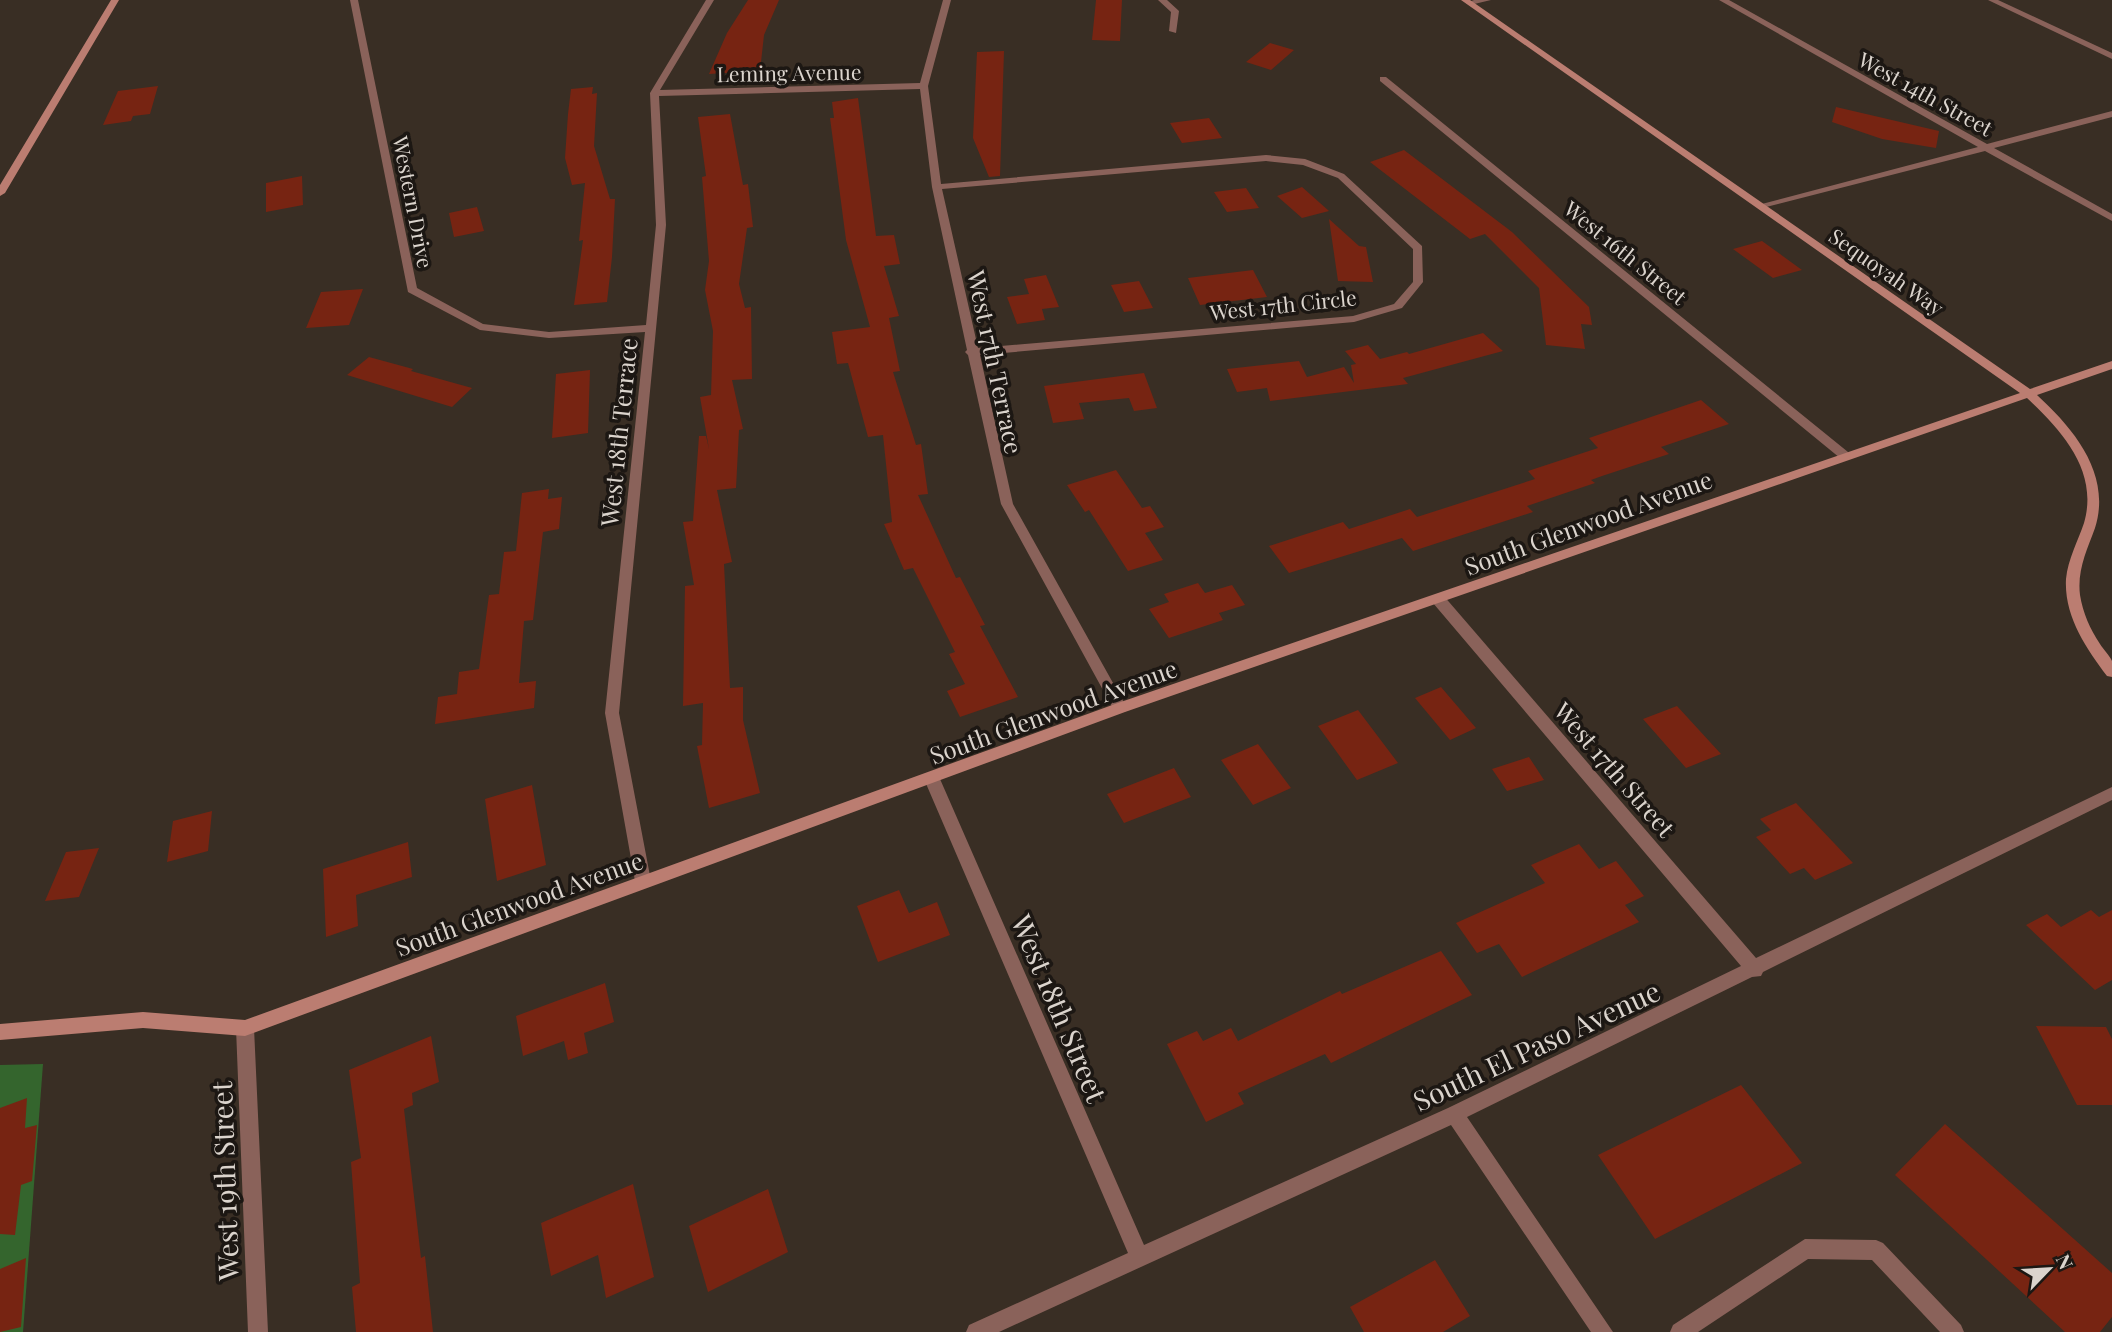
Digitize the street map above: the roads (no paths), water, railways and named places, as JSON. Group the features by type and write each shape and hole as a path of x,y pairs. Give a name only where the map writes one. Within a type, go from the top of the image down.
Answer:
{"street":[{"path":"0,193 115,0"},
{"name":"Western Drive","path":"354,0 412,290 480,327 549,335 651,328"},
{"path":"654,93 710,0"},
{"name":"West 17th Terrace","path":"947,0 925,86 937,187 971,352 1007,504 1120,708"},
{"path":"1162,0 1175,11 1173,31"},
{"path":"1467,2 1487,0"},
{"name":"West 14th Street","path":"1723,0 2112,218"},
{"path":"1992,0 2112,56"},
{"name":"Sequoyah Way","path":"1467,2 2029,394 2064,426 2082,454 2093,484 2092,512 2073,579 2076,612 2093,647 2112,672"},
{"name":"West 16th Street","path":"1382,79 1844,456"},
{"name":"Leming Avenue","path":"654,93 925,86"},
{"name":"West 18th Terrace","path":"643,881 612,713 662,225 654,93"},
{"path":"1761,207 2112,114"},
{"name":"West 17th Circle","path":"937,187 1266,158 1305,162 1341,176 1418,248 1418,282 1398,306 1353,319 971,352"},
{"name":"South Glenwood Avenue","path":"0,1032 143,1020 245,1028 643,881 932,779 1120,708 2112,365"},
{"name":"West 17th Street","path":"1438,599 1755,970"},
{"name":"West 18th Street","path":"932,779 1140,1258"},
{"name":"South El Paso Avenue","path":"976,1332 1454,1114 1755,970 2112,793"},
{"name":"West 19th Street","path":"245,1028 258,1332"},
{"path":"1454,1114 1603,1332"},
{"path":"1680,1332 1805,1249 1876,1250 1954,1332"}]}
